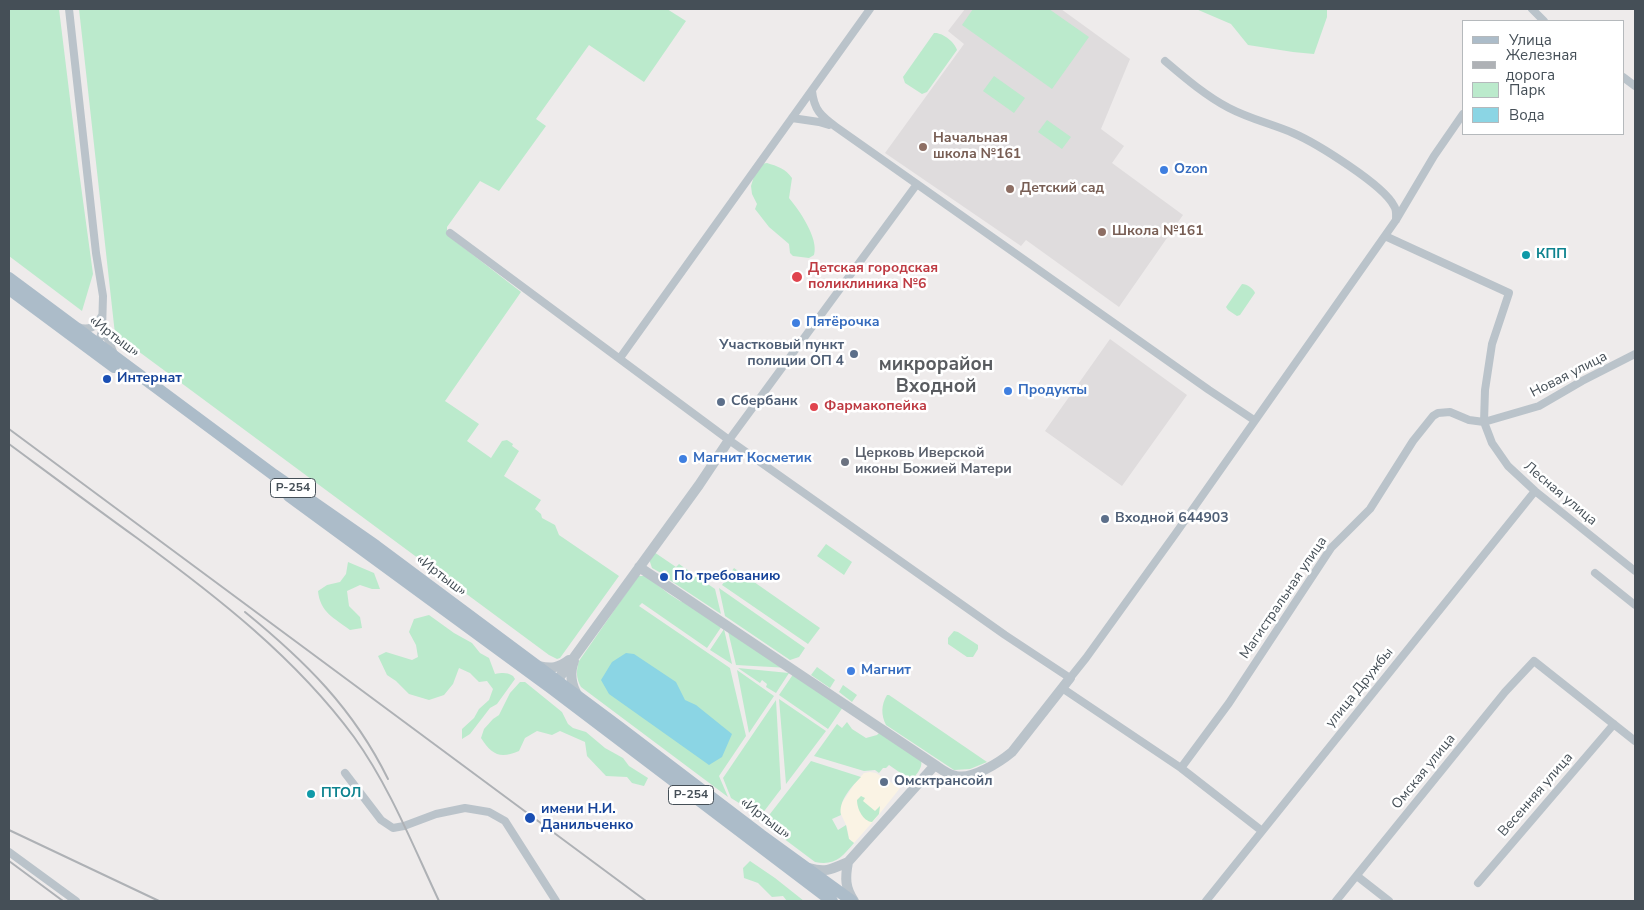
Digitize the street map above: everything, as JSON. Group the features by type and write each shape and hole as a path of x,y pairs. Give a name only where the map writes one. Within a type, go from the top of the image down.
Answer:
{"main road":[{"name":"«Иртыш»","path":"9,278 71,324 94,347 116,358 274,475 376,546 536,665 554,684 578,696 853,901"},
{"name":"«Иртыш»","path":"9,289 94,347 554,684 832,901"}],"street":[{"path":"69,9 102,296 100,338 94,347"},
{"path":"620,358 870,9"},
{"path":"1532,9 1543,20"},
{"path":"1165,61 1228,108 1262,123 1293,133 1333,154 1389,197 1396,207 1396,220"},
{"path":"1624,78 1635,86"},
{"path":"812,91 815,108 836,127 1254,420"},
{"path":"639,567 952,775 964,776 980,771 1004,759 1012,752 1086,658 1170,541 1396,220 1434,156 1462,115"},
{"path":"792,118 836,127"},
{"path":"554,684 916,184"},
{"path":"450,233 729,440 1005,635 1070,678"},
{"path":"1385,236 1509,292 1491,351 1485,390 1484,422"},
{"path":"71,324 88,329 102,319"},
{"path":"102,319 106,337 116,358"},
{"name":"Новая улица","path":"1484,422 1539,406 1582,381 1635,354"},
{"name":"Магистральная улица","path":"1181,768 1229,703 1331,548 1370,510 1413,441 1433,416 1438,413 1450,412 1469,420 1484,422"},
{"name":"Лесная улица","path":"1484,422 1492,443 1508,466 1535,491 1635,571"},
{"name":"улица Дружбы","path":"1206,901 1535,491"},
{"path":"1595,574 1635,605"},
{"path":"536,665 556,668 576,655"},
{"path":"576,655 571,678 573,688 578,696"},
{"name":"Омская улица","path":"1336,901 1505,692 1534,662 1614,724"},
{"path":"1062,688 1181,768 1262,831"},
{"path":"1614,724 1635,741"},
{"name":"Весенняя улица","path":"1478,883 1614,724"},
{"path":"806,867 821,871 830,870 848,862 935,765"},
{"path":"345,773 381,820 393,828 404,826 436,814 465,808 489,812 497,816 505,821 556,901"},
{"path":"9,852 76,901"},
{"path":"848,862 845,879 853,901"},
{"path":"1357,876 1389,901"}],"shaded area":[{"path":"965,9 1061,9 1130,59 1101,129 1124,146 1112,163 1183,215 1119,307 1026,240 1021,246 885,153 964,44 948,31"},
{"path":"1110,339 1187,395 1122,486 1045,431"},
{"path":"864,773 876,773 900,788 854,843 849,839 847,827 840,812 840,806 855,783"}],"green space":[{"path":"9,9 59,9 93,274 82,311 9,256"},
{"path":"79,9 667,9 686,21 644,82 589,45 536,119 546,126 499,191 480,181 447,227 447,232 455,241 521,292 445,401 479,424 467,441 491,458 502,441 507,440 513,444 512,446 519,451 504,476 541,500 535,509 541,514 542,518 555,525 559,535 619,576 560,658 557,659 549,655 115,334"},
{"path":"973,9 1049,9 1089,37 1052,89 962,25"},
{"path":"1196,9 1327,9 1327,17 1314,54 1248,45 1231,24"},
{"path":"934,33 948,38 957,50 927,92 922,94 905,83 903,77"},
{"path":"994,76 1025,98 1014,113 983,91"},
{"path":"1047,120 1071,137 1062,149 1038,132"},
{"path":"767,163 784,170 792,178 789,198 803,217 814,241 814,255 809,258 793,256 790,253 789,244 769,227 755,209 757,204 752,194 751,186 755,173 761,164"},
{"path":"1242,284 1250,287 1255,293 1240,315 1237,316 1226,307"},
{"path":"826,544 852,562 844,575 817,556"},
{"path":"654,552 676,567 679,564 715,589 721,614 668,579 665,575 667,571 664,570 661,573 652,568 649,559"},
{"path":"348,562 374,573 380,589 372,589 360,585 347,591 349,606 360,617 362,628 350,630 329,614 319,598 318,591 327,585 340,582 346,574"},
{"path":"734,568 820,628 808,644 722,585"},
{"path":"638,576 646,576 669,594 680,601 690,604 722,626 707,648 642,603 639,606 730,668 746,736 719,776 728,797 579,684 577,668 579,661"},
{"path":"719,588 805,648 799,657 790,660 725,616"},
{"path":"429,615 472,643 480,653 489,658 495,674 508,674 515,679 497,704 490,708 470,734 462,739 462,729 489,700 493,689 487,681 479,682 470,673 459,668 453,684 444,695 429,700 409,694 387,675 378,656 386,652 412,660 418,657 416,645 409,632 414,619"},
{"path":"727,627 789,668 736,665"},
{"path":"724,629 732,664 710,650"},
{"path":"954,631 978,645 978,649 973,657 967,657 948,644 948,638"},
{"path":"817,667 835,680 830,688 811,675"},
{"path":"738,668 789,673 776,693 766,687 767,684 762,680 760,683"},
{"path":"737,670 774,696 749,733"},
{"path":"794,673 843,707 828,729 779,695"},
{"path":"520,682 525,682 562,712 568,724 573,728 586,732 605,748 623,758 629,766 648,778 644,786 632,783 627,777 606,776 587,756 585,742 560,731 552,735 537,731 525,738 519,751 507,755 493,752 481,738 484,729 499,715 510,693"},
{"path":"843,685 857,695 852,702 839,692"},
{"path":"887,695 987,762 970,769 954,770 886,725 882,710"},
{"path":"779,699 826,731 786,784"},
{"path":"776,700 781,789 759,818 752,812 754,809 742,799 739,803 731,798 723,778"},
{"path":"847,722 852,729 866,738 877,735 881,731 920,758 921,765 918,773 908,782 898,786 902,781 899,778 902,774 889,765 879,773 875,770 864,771 814,756 837,724 842,728"},
{"path":"811,761 861,777 844,799 841,815 832,819 838,830 846,825 849,839 854,843 842,856 828,863 815,862 763,823"},
{"path":"861,796 865,798 863,801 875,811 880,806 879,814 872,822 863,817 859,811 857,800"},
{"path":"750,861 804,901 787,901 783,896 772,897 758,883 744,878 743,868"}],"water":[{"path":"626,653 634,654 676,682 685,700 696,705 732,734 722,757 709,765 609,694 601,680 612,662"}],"railway":[{"path":"9,429 646,901"},
{"path":"9,444 225,605 306,680 331,708 367,756 390,796 439,901"},
{"path":"245,612 288,649 326,687 359,730 388,779"},
{"path":"9,830 159,901"},
{"path":"9,861 63,901"}],"place":[{"name":"Начальная школа №161","path":"923,147"},
{"name":"Ozon","path":"1164,170"},
{"name":"Детский сад","path":"1010,189"},
{"name":"Школа №161","path":"1102,232"},
{"name":"КПП","path":"1526,255"},
{"name":"Детская городская поликлиника №6","path":"797,277"},
{"name":"Пятёрочка","path":"796,323"},
{"name":"Участковый пункт полиции ОП 4","path":"854,354"},
{"name":"Интернат","path":"107,379"},
{"name":"Продукты","path":"1008,391"},
{"name":"Сбербанк","path":"721,402"},
{"name":"Фармакопейка","path":"814,407"},
{"name":"Магнит Косметик","path":"683,459"},
{"name":"Церковь Иверской иконы Божией Матери","path":"845,462"},
{"name":"Входной 644903","path":"1105,519"},
{"name":"По требованию","path":"664,577"},
{"name":"Магнит","path":"851,671"},
{"name":"Омсктрансойл","path":"884,782"},
{"name":"ПТОЛ","path":"311,794"},
{"name":"имени Н.И. Данильченко","path":"530,818"}],"district":[{"name":"микрорайон Входной","path":"936,376"}]}
